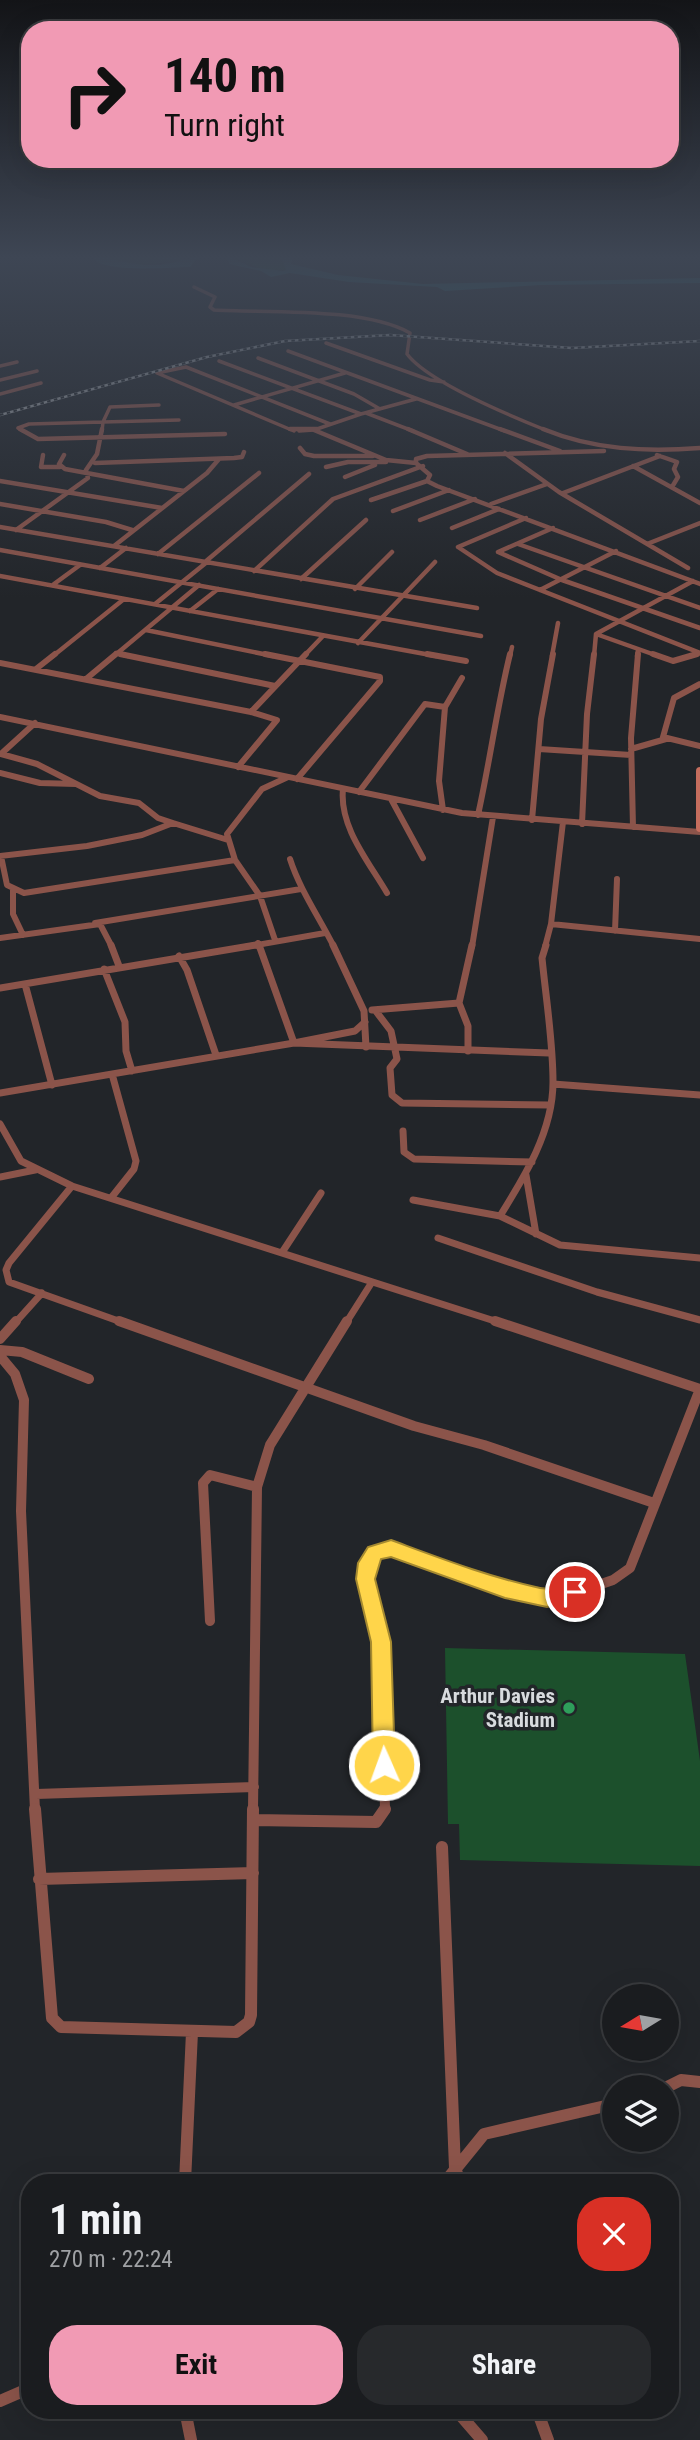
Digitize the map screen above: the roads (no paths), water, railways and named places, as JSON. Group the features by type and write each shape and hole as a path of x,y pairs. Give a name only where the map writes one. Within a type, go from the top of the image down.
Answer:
{"main road":[{"path":"700,771 700,830"}],"street":[{"path":"172,370 157,373 295,431 314,430 416,399"},
{"path":"193,370 330,424"},
{"path":"243,370 453,446 467,454"},
{"path":"288,370 354,394 380,409"},
{"path":"337,370 561,451"},
{"path":"402,370 430,380 447,382"},
{"path":"426,370 548,433 574,442 617,450"},
{"path":"0,380 37,371"},
{"path":"234,405 345,373"},
{"path":"0,394 41,383"},
{"path":"95,463 103,422 110,407 159,405"},
{"path":"179,420 29,424 18,428 38,439 225,434"},
{"path":"314,430 376,456 396,461"},
{"path":"300,448 305,454 314,456 376,456"},
{"path":"416,462 424,457 467,454 506,456 561,451 699,449"},
{"path":"643,451 677,462 674,469 678,477 672,487"},
{"path":"89,474 86,470 95,463 219,459 242,457 244,452"},
{"path":"43,455 41,467 60,467 184,491"},
{"path":"60,467 64,455"},
{"path":"506,456 547,484 688,568"},
{"path":"563,493 660,456"},
{"path":"114,546 184,491 219,459"},
{"path":"326,467 348,462 416,462 430,475 427,481"},
{"path":"345,477 376,463"},
{"path":"254,571 333,499 423,466"},
{"path":"633,466 700,503"},
{"path":"158,554 259,473"},
{"path":"73,492 89,474"},
{"path":"155,604 309,474"},
{"path":"0,481 37,486 65,494"},
{"path":"371,500 427,481 700,584"},
{"path":"491,505 547,484"},
{"path":"393,511 449,490"},
{"path":"16,530 65,494 73,492 163,508"},
{"path":"420,520 475,499"},
{"path":"0,504 106,522 132,530"},
{"path":"452,528 499,509"},
{"path":"526,518 458,547 489,569 700,653"},
{"path":"301,579 366,520"},
{"path":"647,544 700,523"},
{"path":"0,527 402,598 477,608"},
{"path":"553,528 498,552 562,580 700,628"},
{"path":"518,543 700,608"},
{"path":"100,568 126,548"},
{"path":"0,550 481,636"},
{"path":"540,590 617,551"},
{"path":"355,589 392,552"},
{"path":"358,643 435,562"},
{"path":"54,584 80,565"},
{"path":"0,576 358,643 466,660"},
{"path":"596,634 693,581"},
{"path":"86,679 199,585"},
{"path":"190,611 218,589"},
{"path":"36,669 124,598"},
{"path":"532,820 539,749 558,623"},
{"path":"146,630 377,676 380,679 297,779"},
{"path":"596,634 674,661 700,653"},
{"path":"582,824 584,752 596,634"},
{"path":"251,712 323,636"},
{"path":"478,815 495,714 512,647"},
{"path":"633,827 630,715 638,650"},
{"path":"117,653 275,686"},
{"path":"0,663 251,712 274,719 277,724 238,766"},
{"path":"443,810 439,781 445,707 462,678"},
{"path":"666,739 663,737 664,730 674,698 700,684"},
{"path":"359,792 425,704 445,707"},
{"path":"0,717 443,810 582,824 700,830"},
{"path":"0,754 35,723"},
{"path":"539,749 631,752 666,739 700,746"},
{"path":"0,754 37,764 100,796 139,803 159,818 228,840"},
{"path":"0,773 40,783 79,785"},
{"path":"275,940 260,896 249,876 235,860 227,832 262,789 288,777"},
{"path":"344,789 340,800 346,820 387,893"},
{"path":"391,799 424,858"},
{"path":"468,1051 468,1026 459,1003 479,914 493,817"},
{"path":"500,1216 526,1175 540,1144 553,1084 542,958 551,925 563,822"},
{"path":"173,823 142,835 87,846 1,856 6,883 13,890 41,891 235,860"},
{"path":"290,859 290,867 342,961 364,1011 366,1047"},
{"path":"615,931 617,879"},
{"path":"0,938 301,889"},
{"path":"13,890 13,914 23,935"},
{"path":"95,923 100,924 108,935 119,966"},
{"path":"551,925 700,939"},
{"path":"0,988 325,933"},
{"path":"258,943 294,1043"},
{"path":"179,956 187,970 195,1000 216,1055"},
{"path":"104,969 125,1022 126,1051 132,1071"},
{"path":"25,984 52,1085"},
{"path":"364,1011 459,1003"},
{"path":"375,1010 391,1031 396,1046 397,1059 390,1068 392,1096 402,1103 549,1105"},
{"path":"0,1093 294,1043 355,1031 365,1023"},
{"path":"294,1043 549,1053"},
{"path":"111,1198 134,1169 136,1161 112,1074"},
{"path":"553,1084 700,1095"},
{"path":"0,1125 21,1161 72,1186 283,1251 700,1389 654,1503 638,1556 631,1568 613,1580 557,1599 505,1589 391,1548 375,1553 368,1563 366,1579 381,1642 386,1811 376,1822 253,1820"},
{"path":"403,1130 404,1152 414,1159 532,1162"},
{"path":"0,1177 35,1170"},
{"path":"526,1175 536,1234"},
{"path":"72,1186 6,1270 9,1282 307,1388 654,1503"},
{"path":"283,1251 321,1193"},
{"path":"413,1200 500,1216 560,1245 700,1258"},
{"path":"438,1238 488,1252 597,1292 700,1320"},
{"path":"0,1356 15,1374 24,1400 21,1525 39,1879 48,2002 55,2024 61,2027 236,2032 249,2022 257,1487 264,1456 372,1282"},
{"path":"0,1339 42,1293"},
{"path":"0,1350 22,1352 89,1379"},
{"path":"210,1621 203,1483 210,1475 257,1487"},
{"path":"36,1794 254,1787"},
{"path":"442,1847 457,2174"},
{"path":"39,1879 253,1872"},
{"path":"185,2174 192,2032"},
{"path":"679,2081 700,2082"},
{"path":"451,2174 484,2134 602,2107"},
{"path":"0,2401 21,2392"},
{"path":"187,2419 191,2440"},
{"path":"464,2419 482,2440"},
{"path":"540,2419 548,2440"}],"railway":[{"path":"0,415 161,370"}],"place":[{"name":"Arthur Davies Stadium","path":"569,1708"}]}
